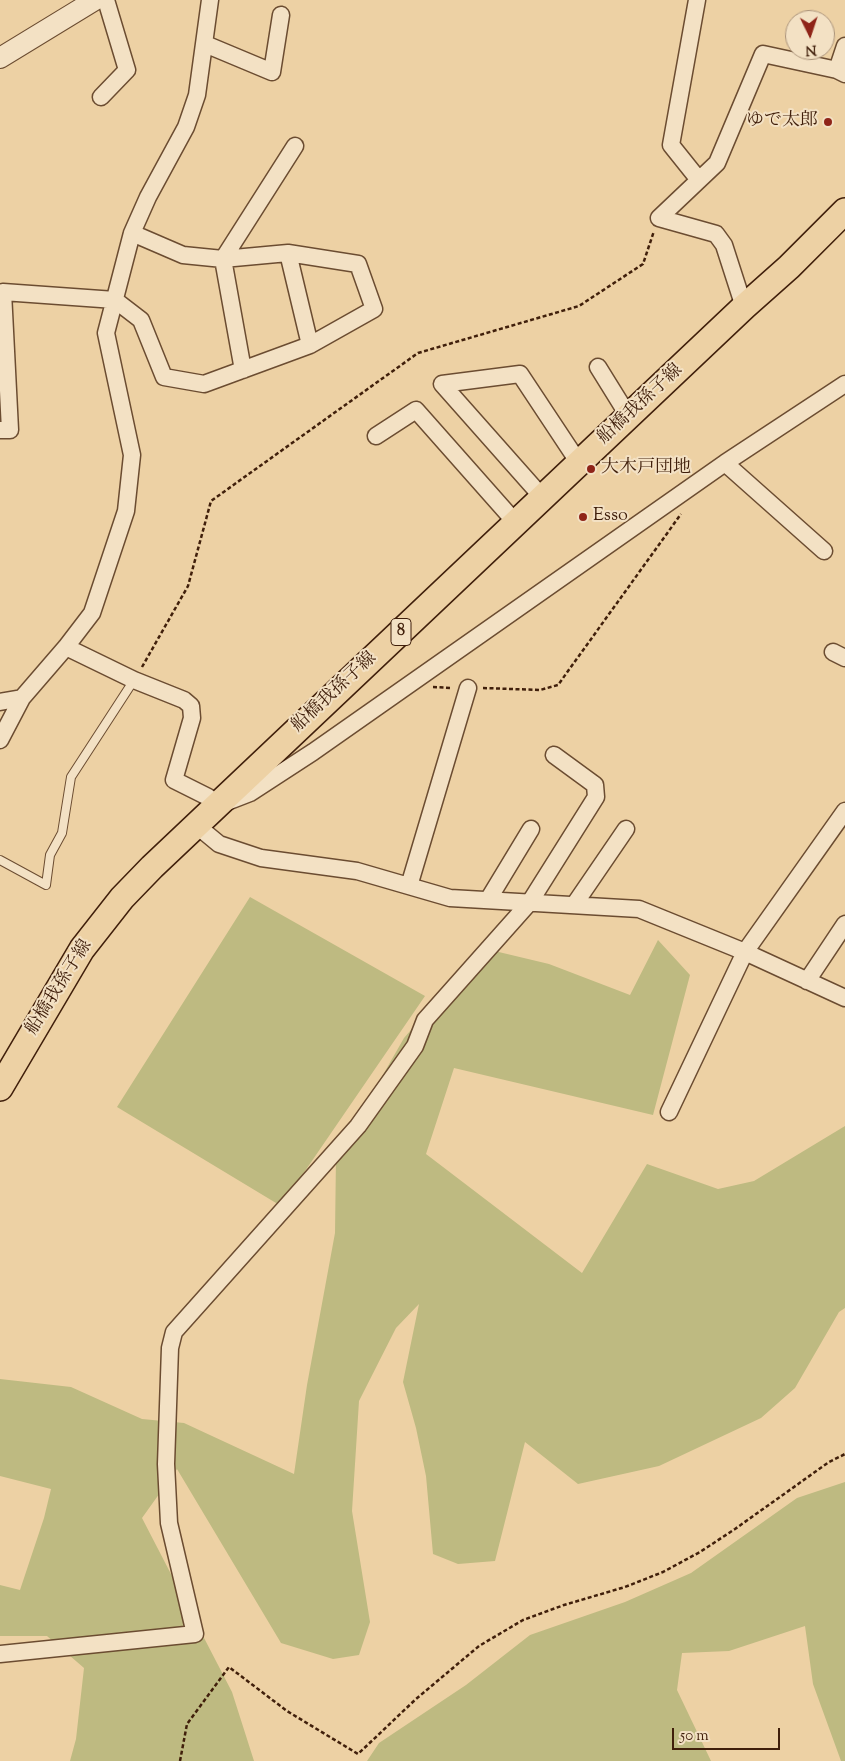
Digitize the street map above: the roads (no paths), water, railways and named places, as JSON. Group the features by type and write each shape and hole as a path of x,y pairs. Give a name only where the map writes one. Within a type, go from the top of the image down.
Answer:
{"main road":[{"name":"船橋我孫子線","path":"0,1088 82,949 122,898 196,824 744,307 789,267 845,212"}],"street":[{"path":"0,58 95,0"},
{"path":"101,96 127,70 106,0"},
{"path":"0,740 22,698 66,647 92,613 126,511 132,455 106,333 132,233 148,197 186,127 197,95 210,0"},
{"path":"697,0 671,146 699,180"},
{"path":"205,44 272,72 281,15"},
{"path":"744,307 724,245 716,234 659,218 717,163 763,54 841,72 845,46"},
{"path":"243,370 223,259 295,146"},
{"path":"0,430 10,430 3,292 114,300 141,320 164,377 204,384 310,345 374,309 358,264 288,253 223,259 182,255 132,233"},
{"path":"288,253 310,345"},
{"path":"598,367 629,417"},
{"path":"542,498 442,384 520,374 579,463"},
{"path":"66,647 134,680 184,700 191,706 192,718 174,780 208,798 214,807 250,793 313,752 726,463 845,384"},
{"path":"376,436 416,410 516,523"},
{"path":"726,463 824,551"},
{"path":"409,886 468,688"},
{"path":"0,702 22,698"},
{"path":"0,1654 195,1634 169,1523 166,1464 170,1348 174,1332 358,1126 415,1046 425,1020 530,902 596,797 595,785 554,755"},
{"path":"669,1112 745,952 840,827 845,810"},
{"path":"196,824 219,844 261,858 357,872 450,898 639,908 745,952 845,998"},
{"path":"574,905 626,829"},
{"path":"488,900 531,830"},
{"path":"807,981 845,924"}],"lane":[{"path":"0,860 46,885 50,855 62,833 71,776 134,680"}],"place":[{"name":"ゆで太郎","path":"828,122"},
{"name":"大木戸団地","path":"591,469"},
{"name":"Esso","path":"583,517"}]}
